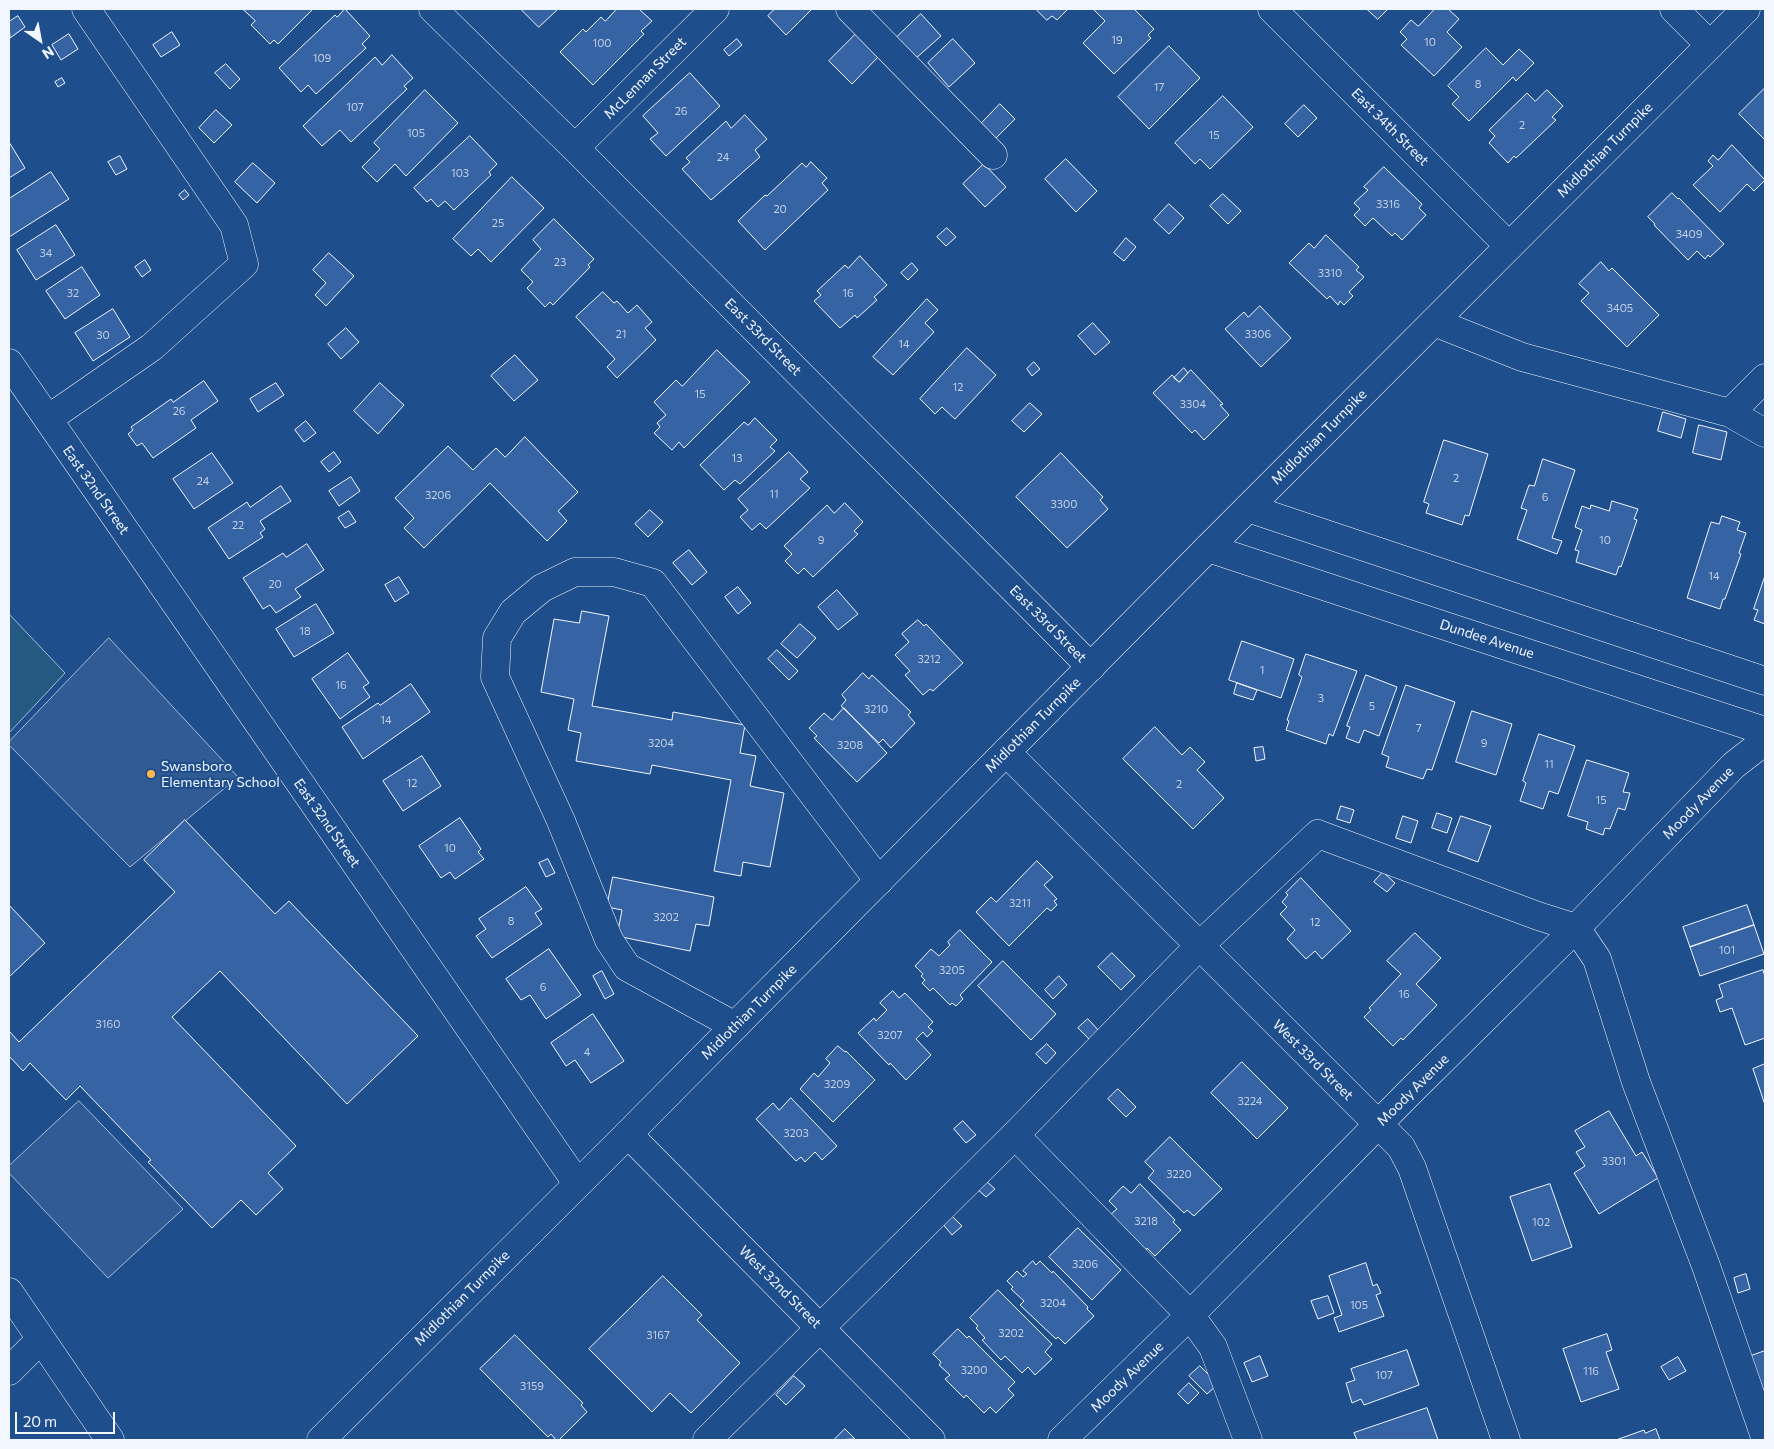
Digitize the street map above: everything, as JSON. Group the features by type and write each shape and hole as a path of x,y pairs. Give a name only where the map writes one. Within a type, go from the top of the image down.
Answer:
{"street":[{"path":"48,419 152,347 244,264 234,225 86,9"},
{"name":"East 33rd Street","path":"433,9 575,148 1091,667"},
{"name":"McLennan Street","path":"575,148 715,9"},
{"path":"850,9 993,156"},
{"name":"East 34th Street","path":"1272,9 1509,246"},
{"path":"1674,9 1710,45"},
{"name":"Midlothian Turnpike","path":"321,1440 736,1026 1208,548 1746,9"},
{"path":"1434,322 1522,357 1730,413 1765,433"},
{"name":"East 32nd Street","path":"9,364 577,1183"},
{"path":"1730,413 1765,378"},
{"path":"1248,508 1765,681"},
{"name":"Dundee Avenue","path":"1208,548 1765,731"},
{"path":"736,1026 627,967 609,940 561,821 495,677 497,638 513,612 542,588 575,572 614,572 653,583 879,881"},
{"name":"Moody Avenue","path":"1062,1440 1190,1315 1576,928 1734,766 1765,741"},
{"name":"West 33rd Street","path":"1006,752 1401,1147 1412,1168 1506,1440"},
{"path":"707,1440 1015,1135 1199,946 1318,834 1538,916 1576,928 1597,959 1636,1082 1706,1266 1765,1437"},
{"name":"West 32nd Street","path":"628,1134 931,1440"},
{"path":"1015,1135 1190,1315 1213,1347 1248,1440"},
{"path":"9,1292 110,1440"},
{"path":"9,1371 41,1339"}],"shaded area":[{"path":"9,614 65,673 9,733"},
{"path":"109,638 238,777 130,867 9,745 9,742"},
{"path":"79,1101 183,1209 108,1278 9,1173 9,1166"}],"building":[{"path":"243,9 313,9 278,44 274,40 270,44 251,25 255,21"},
{"path":"345,9 370,36 362,44 366,48 316,94 308,85 301,92 279,68 335,15 337,17"},
{"path":"521,9 558,9 539,27"},
{"path":"617,9 639,9 652,21 641,31 644,34 593,85 560,52 583,29 586,32 601,17 605,21"},
{"path":"775,9 812,9 786,35 768,16"},
{"path":"1036,9 1068,9 1057,20 1052,16 1047,20"},
{"path":"1134,9 1154,29 1148,35 1151,38 1114,74 1083,43 1105,21 1094,10"},
{"path":"1367,9 1388,9 1378,19"},
{"path":"1435,9 1448,9 1459,19 1447,32 1462,47 1434,76 1401,45 1407,39 1400,32 1411,20 1418,26"},
{"path":"921,14 941,36 915,59 896,38"},
{"path":"18,16 25,27 10,38 9,22"},
{"path":"172,32 180,45 161,57 153,45"},
{"path":"69,34 78,49 61,60 52,45"},
{"path":"856,34 879,56 852,84 829,61"},
{"path":"737,39 742,45 729,56 724,50"},
{"path":"953,39 975,63 949,87 928,63"},
{"path":"1169,46 1200,78 1149,129 1118,97"},
{"path":"1486,48 1503,65 1519,49 1534,63 1516,81 1513,77 1469,121 1452,104 1459,97 1448,86"},
{"path":"392,55 413,78 404,86 407,89 351,142 340,130 322,146 303,126 375,57 382,65"},
{"path":"226,64 240,79 230,89 215,73"},
{"path":"690,73 720,106 666,156 650,139 658,133 643,116"},
{"path":"62,78 65,83 58,87 55,82"},
{"path":"1765,88 1765,140 1739,114"},
{"path":"425,90 458,123 406,176 395,164 377,182 362,167 380,149 374,143"},
{"path":"1547,90 1563,106 1552,117 1556,120 1516,158 1514,156 1508,163 1489,143 1495,136 1489,130 1527,93 1535,101"},
{"path":"1223,96 1253,127 1210,169 1200,159 1195,164 1175,143"},
{"path":"1000,104 1015,119 994,140 979,126"},
{"path":"1304,105 1317,118 1298,137 1285,124"},
{"path":"216,110 232,125 214,143 199,128"},
{"path":"745,115 767,139 755,150 760,157 711,200 682,169 690,162 686,158 726,121 731,128"},
{"path":"470,136 497,164 489,172 491,175 454,210 445,201 438,207 431,199 427,202 414,188"},
{"path":"9,142 25,168 9,178"},
{"path":"1732,145 1765,180 1754,191 1747,184 1720,212 1693,185 1713,166 1708,161 1713,155 1718,160"},
{"path":"120,156 127,169 116,175 108,162"},
{"path":"1066,159 1097,191 1076,212 1045,179"},
{"path":"811,162 827,178 822,183 828,190 765,250 738,221 802,163 806,167"},
{"path":"253,163 275,183 257,203 235,182"},
{"path":"984,164 1006,187 985,207 963,184"},
{"path":"1384,167 1422,204 1419,208 1426,215 1402,240 1395,233 1392,236 1373,218 1365,226 1354,215 1360,209 1354,203 1368,190 1364,187"},
{"path":"51,172 69,199 9,237 9,199"},
{"path":"512,177 544,208 491,262 478,249 471,256 453,239"},
{"path":"185,190 189,195 183,200 179,195"},
{"path":"1672,193 1724,244 1710,257 1708,255 1705,259 1697,251 1688,260 1648,217"},
{"path":"1223,194 1241,211 1228,224 1210,206"},
{"path":"1169,204 1184,218 1169,234 1154,220"},
{"path":"554,219 594,259 588,265 590,267 553,305 550,302 545,307 527,288 533,282 521,270 541,249 533,240"},
{"path":"56,225 75,255 36,280 17,250"},
{"path":"947,228 956,237 946,246 937,237"},
{"path":"1326,235 1359,267 1356,270 1364,277 1349,292 1353,296 1344,305 1340,301 1338,305 1330,296 1327,299 1289,263 1309,243 1314,248"},
{"path":"1126,238 1136,247 1124,261 1114,253"},
{"path":"329,253 354,276 326,306 315,295 326,283 313,270"},
{"path":"860,256 887,285 874,297 877,300 857,318 855,315 840,328 814,301 821,295 817,291 845,265 848,268"},
{"path":"145,260 151,270 142,277 135,267"},
{"path":"1601,262 1609,271 1612,268 1659,315 1627,347 1581,301 1589,293 1579,284"},
{"path":"912,263 918,270 908,280 901,273"},
{"path":"82,267 100,295 65,319 46,291"},
{"path":"603,292 614,303 617,301 628,313 637,305 652,322 645,328 656,340 617,378 607,367 615,359 576,317"},
{"path":"927,299 938,310 925,323 934,332 893,375 873,357"},
{"path":"1260,306 1291,338 1261,367 1225,329 1244,312 1248,317"},
{"path":"113,309 130,337 93,361 75,333"},
{"path":"1093,323 1110,342 1095,355 1078,336"},
{"path":"346,328 359,342 341,359 328,344"},
{"path":"967,348 996,375 955,419 942,407 935,414 920,399"},
{"path":"717,350 750,382 684,448 679,442 672,450 654,433 660,427 657,423 666,415 654,402 676,380 682,386"},
{"path":"515,355 538,380 514,401 491,376"},
{"path":"1034,362 1040,369 1032,376 1027,369"},
{"path":"1184,368 1188,373 1179,382 1174,378"},
{"path":"1191,370 1223,404 1220,405 1229,415 1204,440 1195,430 1192,433 1153,393 1172,375 1179,382"},
{"path":"204,381 218,401 191,420 196,428 153,458 142,443 137,446 128,434 133,430 131,427 171,399 173,402"},
{"path":"276,383 284,395 258,412 250,399"},
{"path":"380,383 404,405 378,434 354,411"},
{"path":"1030,403 1042,414 1024,432 1012,421"},
{"path":"1663,412 1686,419 1681,438 1658,431"},
{"path":"755,418 777,440 770,447 775,451 740,484 735,480 724,490 700,465 744,422 748,425"},
{"path":"306,421 316,433 304,442 295,430"},
{"path":"1699,425 1727,432 1721,460 1693,453"},
{"path":"525,437 578,492 558,511 567,521 547,541 490,483 424,548 404,528 414,518 395,498 448,446 473,470 496,448 505,457"},
{"path":"1444,440 1488,454 1469,516 1465,515 1462,525 1426,513 1429,504 1424,502"},
{"path":"334,452 341,462 329,472 321,462"},
{"path":"789,452 808,472 800,479 810,488 766,529 760,523 752,530 740,517 748,510 738,499"},
{"path":"212,453 233,483 194,509 173,479"},
{"path":"1061,453 1103,497 1100,500 1108,509 1067,548 1016,497"},
{"path":"1543,459 1575,470 1552,538 1562,541 1557,554 1517,539 1527,510 1521,508 1529,485 1534,486"},
{"path":"351,477 360,491 339,506 329,491"},
{"path":"281,486 291,501 260,521 265,529 260,533 263,537 229,559 208,528 247,502 250,507"},
{"path":"1612,501 1638,509 1634,519 1637,520 1621,567 1619,566 1616,575 1576,562 1579,551 1575,550 1582,530 1575,527 1582,506 1590,509 1591,505 1609,511"},
{"path":"845,503 863,522 854,531 858,534 813,577 804,568 798,574 785,561 792,554 784,546 827,505 834,513"},
{"path":"650,510 663,522 648,537 635,524"},
{"path":"349,511 356,522 345,528 338,518"},
{"path":"1722,516 1740,522 1737,530 1746,533 1739,553 1741,554 1720,609 1687,598 1711,522 1719,524"},
{"path":"307,544 324,570 295,589 301,597 276,613 270,605 263,609 243,578 283,553 286,557"},
{"path":"689,550 707,572 692,585 673,563"},
{"path":"1765,576 1765,624 1754,620 1758,610 1754,609"},
{"path":"399,577 409,593 395,602 385,585"},
{"path":"738,587 751,603 738,614 725,597"},
{"path":"837,590 858,614 838,630 818,607"},
{"path":"316,604 334,633 294,657 276,629"},
{"path":"582,611 609,616 592,706 672,720 673,712 745,725 740,753 756,756 750,786 784,793 770,867 743,862 741,876 714,871 731,780 652,765 650,774 576,761 581,733 568,730 574,699 541,692 554,619 579,623"},
{"path":"918,620 924,626 926,624 963,663 933,691 930,689 923,695 905,675 910,671 895,655 909,642 902,634"},
{"path":"800,624 816,638 797,658 781,644"},
{"path":"1242,641 1294,659 1281,698 1229,680"},
{"path":"777,650 798,671 789,680 768,659"},
{"path":"348,653 369,683 363,687 370,697 340,719 312,679"},
{"path":"1306,654 1357,671 1333,736 1329,734 1326,744 1286,730 1289,721 1287,720 1302,677 1299,675"},
{"path":"863,673 869,679 872,675 911,712 908,715 915,723 891,748 883,739 879,743 841,706 846,700 842,695"},
{"path":"1366,675 1397,687 1379,736 1364,730 1359,743 1346,738 1350,727 1347,726"},
{"path":"1237,683 1257,690 1253,700 1234,694"},
{"path":"411,684 430,712 363,759 342,727"},
{"path":"1406,685 1455,702 1432,770 1427,769 1423,779 1386,767 1389,757 1382,754"},
{"path":"844,708 887,753 857,782 814,738 817,736 809,728 824,713 832,720"},
{"path":"1472,711 1512,724 1496,775 1456,762"},
{"path":"1155,727 1182,755 1190,747 1205,762 1197,770 1224,798 1193,829 1123,759"},
{"path":"1539,734 1575,746 1558,794 1549,791 1543,809 1520,801 1526,783 1523,781"},
{"path":"1263,747 1265,759 1256,761 1254,748"},
{"path":"422,756 441,786 403,811 383,781"},
{"path":"1587,760 1629,773 1623,792 1630,793 1625,810 1618,808 1610,829 1605,828 1603,835 1586,829 1588,822 1568,816"},
{"path":"1341,806 1354,810 1350,823 1337,819"},
{"path":"1437,813 1452,818 1447,833 1432,828"},
{"path":"1403,816 1418,821 1411,843 1396,838"},
{"path":"1461,816 1491,826 1478,862 1448,851"},
{"path":"460,818 481,849 478,852 484,859 455,879 450,872 441,878 419,846"},
{"path":"185,820 275,914 289,901 418,1036 347,1104 220,971 172,1017 296,1146 268,1173 283,1189 256,1215 241,1200 212,1228 148,1162 151,1160 80,1086 66,1100 30,1063 23,1071 9,1056 9,1031 19,1042 175,892 144,860"},
{"path":"548,859 555,873 546,877 539,863"},
{"path":"1037,861 1053,877 1044,885 1057,899 1054,901 1057,905 1051,911 1047,908 1009,946 976,912 991,897 996,902"},
{"path":"1383,872 1395,883 1387,892 1374,882"},
{"path":"613,877 714,897 709,926 696,924 690,951 617,936 622,910 607,907"},
{"path":"1301,878 1351,931 1322,959 1315,951 1306,959 1287,939 1295,930 1280,914 1287,907 1282,902 1288,895 1286,893"},
{"path":"526,887 542,909 535,913 542,924 492,958 476,936 486,929 479,919"},
{"path":"9,905 45,943 9,977"},
{"path":"1747,905 1754,925 1690,947 1683,927"},
{"path":"1754,925 1764,954 1700,976 1690,947"},
{"path":"960,930 992,962 960,995 963,999 956,1006 952,1003 950,1005 933,988 930,991 922,983 925,980 921,976 923,974 915,966 931,949 939,956 950,945 948,942"},
{"path":"1415,933 1441,958 1416,984 1437,1005 1403,1040 1401,1038 1393,1046 1364,1017 1371,1010 1369,1008 1401,974 1387,961"},
{"path":"549,949 581,995 546,1019 530,995 521,1000 506,979"},
{"path":"1112,953 1135,976 1121,990 1098,967"},
{"path":"1003,961 1056,1014 1031,1040 978,986"},
{"path":"1763,970 1765,977 1765,1038 1745,1045 1732,1008 1720,1012 1716,1000 1723,997 1719,985"},
{"path":"602,971 614,994 605,999 593,976"},
{"path":"1059,976 1067,985 1053,999 1045,990"},
{"path":"893,991 899,998 905,993 933,1022 928,1027 933,1031 927,1037 923,1032 916,1039 931,1055 906,1080 858,1033 874,1018 876,1021 887,1010 880,1003"},
{"path":"593,1014 624,1061 591,1083 575,1060 566,1066 551,1043"},
{"path":"1088,1019 1099,1031 1090,1040 1078,1028"},
{"path":"1047,1044 1056,1053 1046,1064 1036,1054"},
{"path":"838,1046 846,1051 875,1080 833,1122 800,1089 814,1073 818,1077 830,1063 826,1059"},
{"path":"1242,1062 1288,1108 1257,1139 1211,1093"},
{"path":"1765,1064 1765,1105 1753,1069"},
{"path":"1118,1089 1136,1107 1126,1117 1108,1099"},
{"path":"791,1098 837,1146 822,1160 815,1152 805,1162 801,1157 796,1161 756,1119 773,1103 779,1110"},
{"path":"1609,1111 1636,1156 1642,1152 1658,1178 1599,1214 1574,1173 1585,1166 1576,1152 1585,1147 1575,1131"},
{"path":"963,1121 976,1135 966,1143 954,1129"},
{"path":"1170,1137 1222,1189 1194,1216 1187,1210 1184,1213 1148,1178 1154,1171 1145,1162"},
{"path":"984,1179 995,1189 986,1197 976,1188"},
{"path":"1140,1184 1175,1220 1173,1222 1181,1230 1155,1256 1147,1248 1146,1250 1111,1214 1117,1209 1109,1201 1123,1186 1131,1193"},
{"path":"1550,1184 1572,1247 1532,1261 1510,1197"},
{"path":"950,1214 962,1226 952,1235 941,1222"},
{"path":"1078,1228 1121,1270 1092,1300 1049,1257"},
{"path":"1033,1261 1036,1265 1040,1261 1052,1273 1053,1271 1088,1307 1087,1309 1094,1316 1065,1344 1058,1337 1056,1339 1020,1305 1024,1301 1011,1289 1013,1287 1007,1281 1017,1271 1023,1277 1027,1274 1023,1271"},
{"path":"1366,1263 1373,1286 1377,1284 1381,1293 1376,1295 1384,1316 1339,1332 1334,1318 1342,1315 1329,1276"},
{"path":"1746,1274 1750,1289 1738,1293 1734,1278"},
{"path":"663,1276 702,1315 697,1320 740,1363 691,1413 670,1393 652,1412 589,1349"},
{"path":"998,1290 1052,1344 1045,1352 1052,1359 1035,1375 1028,1367 1022,1373 1005,1356 1001,1360 982,1340 985,1338 976,1328 978,1326 970,1318"},
{"path":"1328,1296 1334,1313 1318,1319 1311,1301"},
{"path":"958,1329 967,1338 969,1336 1015,1382 1008,1389 1014,1395 996,1413 990,1407 984,1413 966,1395 964,1398 945,1379 950,1375 939,1365 941,1362 933,1354"},
{"path":"1607,1334 1612,1350 1606,1352 1619,1389 1581,1402 1563,1349"},
{"path":"515,1335 583,1403 581,1405 587,1412 559,1440 556,1440 551,1434 548,1437 480,1369"},
{"path":"1407,1350 1419,1385 1364,1405 1361,1399 1352,1403 1346,1383 1355,1380 1351,1369"},
{"path":"1765,1351 1765,1397 1751,1356"},
{"path":"1260,1356 1268,1376 1252,1382 1244,1363"},
{"path":"1678,1357 1686,1371 1669,1380 1661,1367"},
{"path":"1200,1366 1218,1384 1207,1394 1189,1376"},
{"path":"794,1376 805,1386 786,1405 776,1395"},
{"path":"1189,1383 1199,1393 1188,1404 1178,1394"},
{"path":"1427,1408 1438,1440 1357,1440 1354,1433"},
{"path":"845,1429 855,1439 834,1440"},
{"path":"1656,1429 1660,1440 1616,1440 1644,1430 1645,1433"}],"place":[{"name":"Swansboro Elementary School","path":"151,774"}]}
